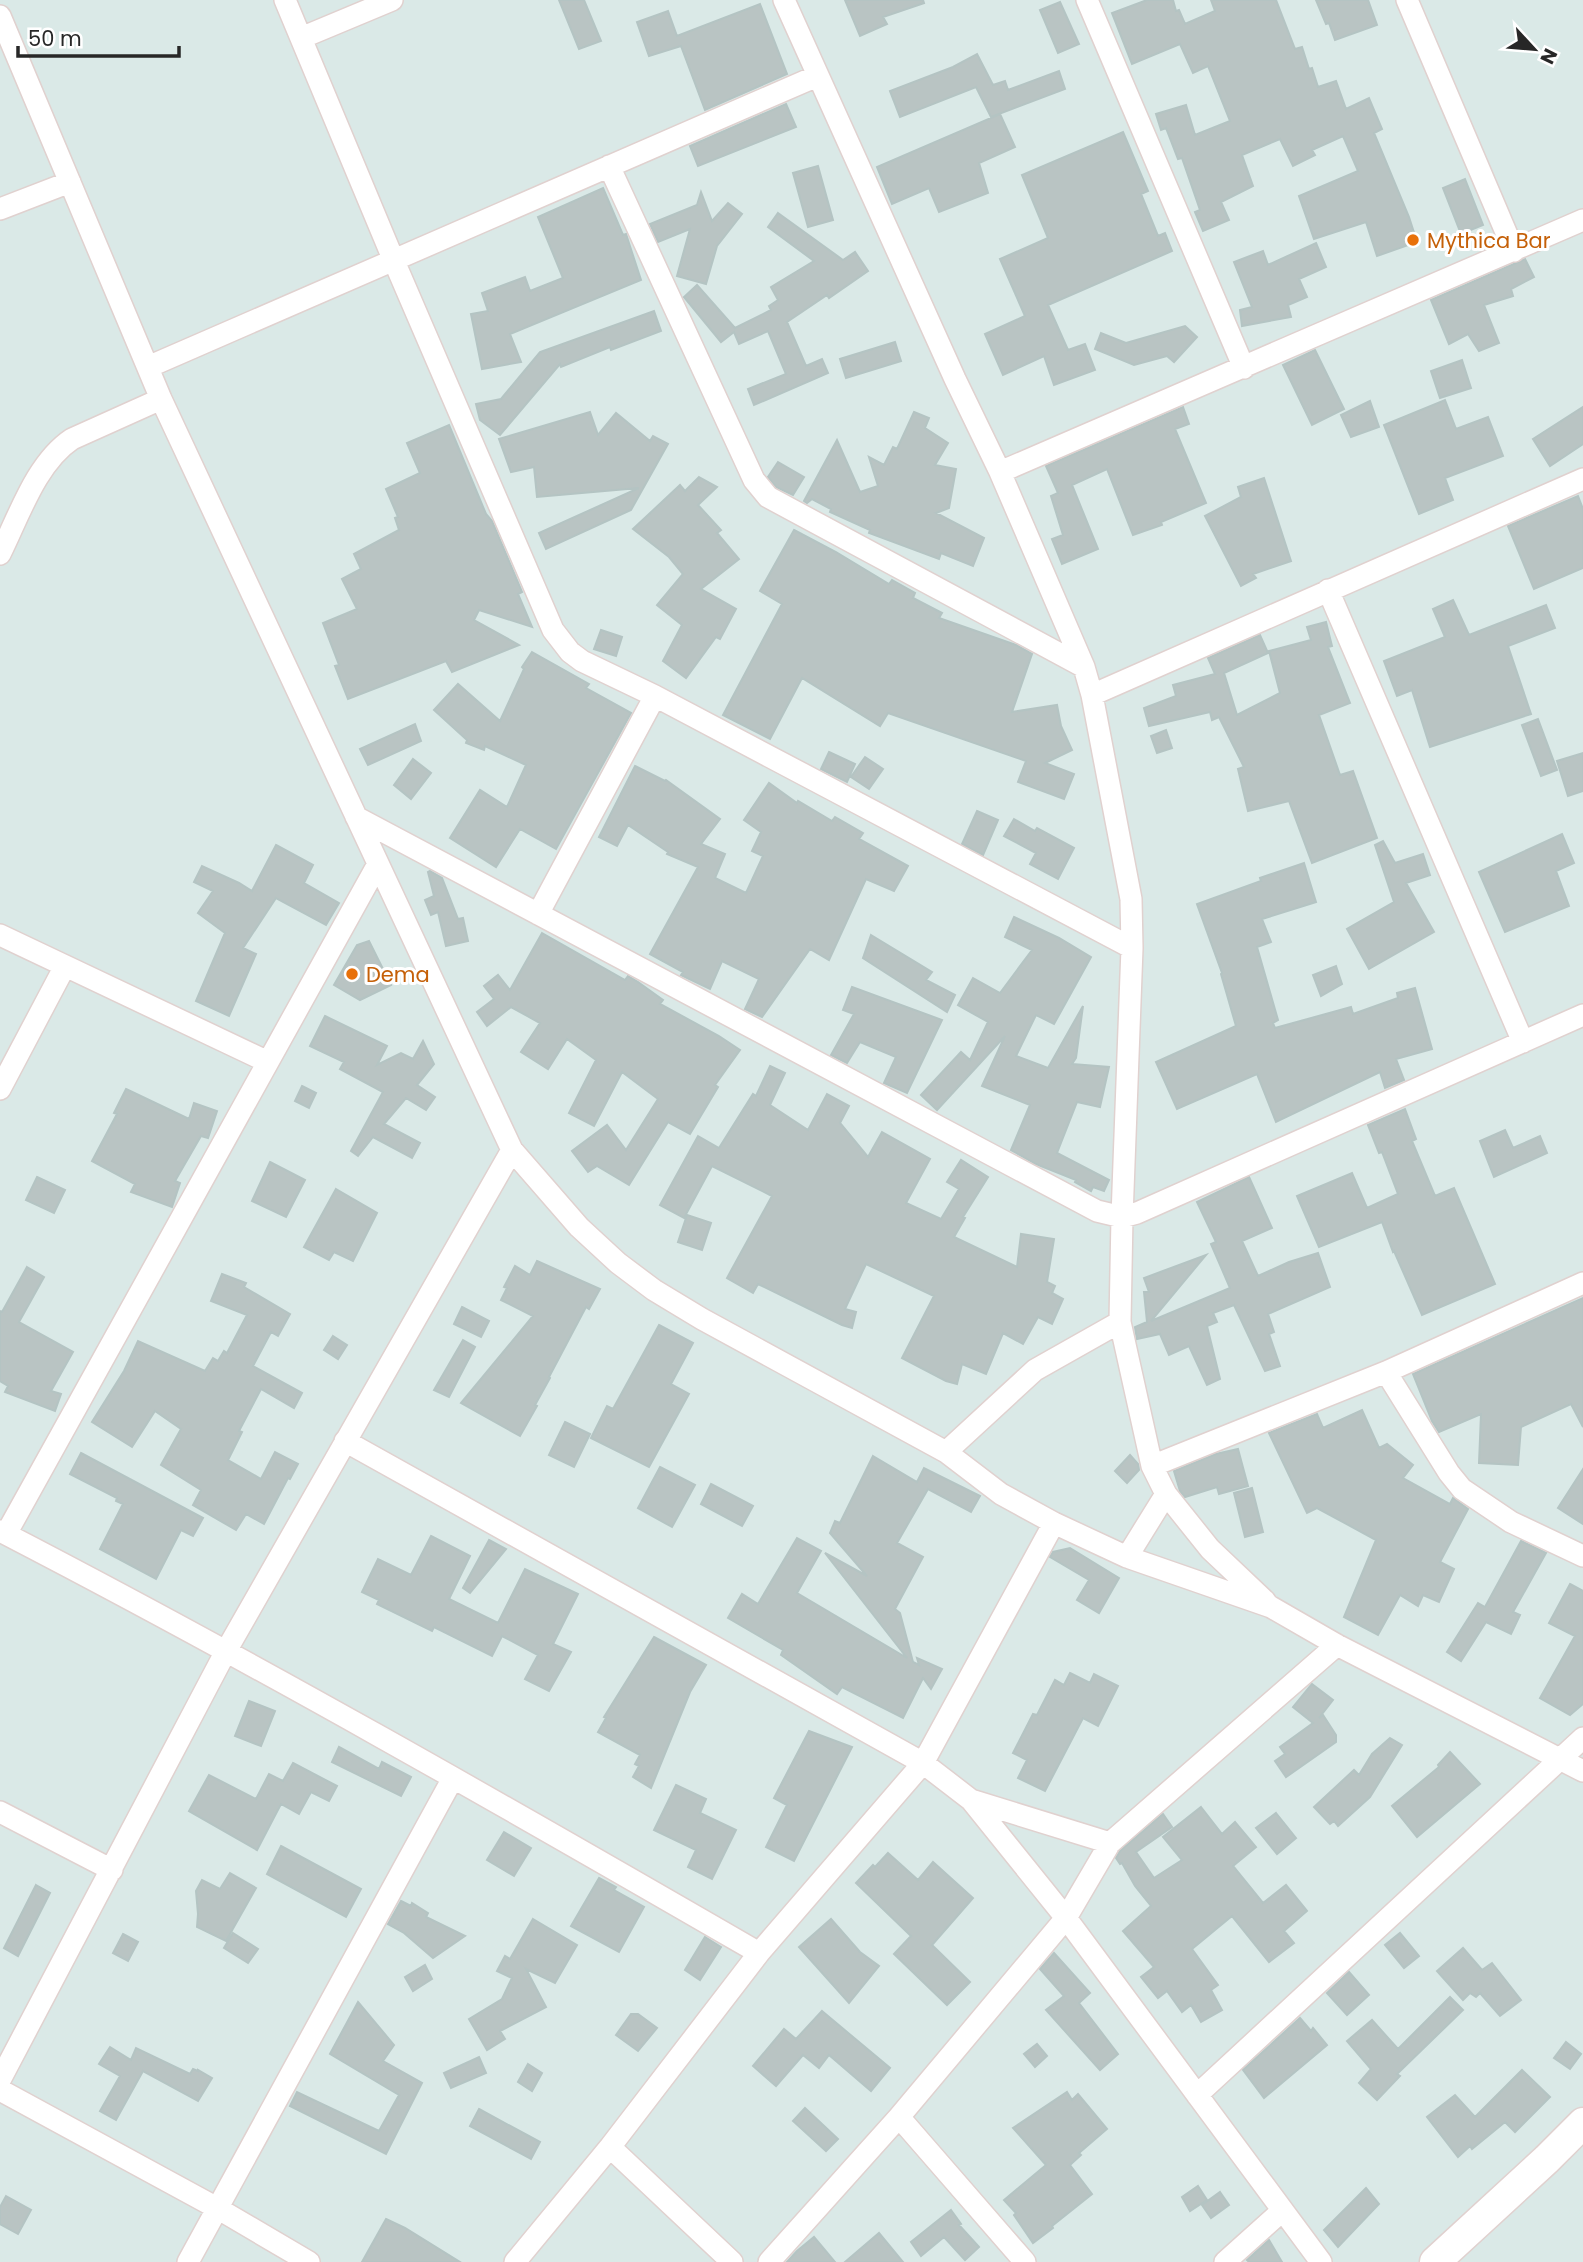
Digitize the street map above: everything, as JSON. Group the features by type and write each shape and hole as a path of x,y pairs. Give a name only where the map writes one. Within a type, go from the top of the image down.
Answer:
{"street":[{"path":"285,0 394,261 561,642 582,660 1132,948"},
{"path":"301,38 391,0"},
{"path":"785,0 955,379 1000,472 1084,667 1092,695 1130,889 1132,948 1120,1322 1152,1466 1166,1494 1210,1549 1271,1607"},
{"path":"1407,0 1514,250"},
{"path":"1092,2 1244,368"},
{"path":"0,16 161,399 512,1150 579,1227 618,1263 654,1290 946,1452 1001,1494 1054,1523 1127,1557 1271,1607 1583,1771"},
{"path":"148,367 817,76"},
{"path":"609,166 754,480 768,497 1084,667"},
{"path":"0,209 70,181"},
{"path":"1000,472 1583,220"},
{"path":"0,554 42,470 61,446 161,399"},
{"path":"1092,695 1583,479"},
{"path":"1328,590 1523,1042"},
{"path":"538,914 655,696"},
{"path":"356,817 1097,1212 1122,1217 1137,1213 1583,1015"},
{"path":"378,864 3,1533 226,1651 758,1953"},
{"path":"0,935 268,1062"},
{"path":"0,1089 65,966"},
{"path":"0,2080 226,1651 512,1150"},
{"path":"1152,1466 1386,1372 1583,1283"},
{"path":"946,1452 1035,1370 1120,1322"},
{"path":"1386,1372 1449,1473 1462,1489 1511,1522 1583,1556"},
{"path":"345,1441 923,1763 971,1800 1066,1918 1321,2262"},
{"path":"1127,1557 1166,1494"},
{"path":"515,2262 610,2147 758,1953 923,1763 1054,1523"},
{"path":"769,2262 899,2117 1066,1918 1110,1843 1337,1644"},
{"path":"1197,2095 1583,1738"},
{"path":"188,2262 453,1778"},
{"path":"971,1800 1110,1843"},
{"path":"0,1812 112,1870"},
{"path":"0,2090 217,2208 309,2262"},
{"path":"899,2117 1025,2262"},
{"path":"1435,2262 1548,2159 1583,2123"},
{"path":"610,2147 732,2262"},
{"path":"1225,2262 1282,2211"}],"building":[{"path":"559,0 584,0 601,41 579,49"},
{"path":"845,0 923,0 924,3 883,17 887,24 860,36"},
{"path":"1147,0 1173,0 1176,11 1179,10 1185,24 1215,11 1211,0 1276,0 1295,49 1302,47 1318,87 1336,81 1346,109 1369,98 1382,129 1374,133 1417,242 1377,256 1366,222 1314,239 1299,196 1358,171 1343,136 1312,150 1315,155 1293,166 1280,139 1242,155 1253,186 1221,202 1229,220 1203,231 1195,212 1200,210 1182,158 1178,159 1166,128 1161,130 1156,114 1186,105 1195,135 1230,121 1208,66 1193,73 1180,44 1132,64 1112,13"},
{"path":"1316,0 1368,0 1377,25 1335,40"},
{"path":"1060,2 1079,44 1058,53 1040,10"},
{"path":"760,4 787,74 705,110 681,46 649,56 637,22 668,11 677,36"},
{"path":"977,54 993,85 1005,81 1008,90 1059,71 1065,89 991,117 976,87 900,117 890,91 953,67"},
{"path":"786,104 796,127 698,166 690,146"},
{"path":"1000,114 1015,147 979,163 988,193 939,212 929,188 892,204 877,167"},
{"path":"1123,132 1148,191 1141,194 1158,236 1165,233 1172,251 1048,305 1068,350 1085,344 1095,370 1054,385 1044,356 1003,375 985,334 1025,316 1000,259 1048,238 1022,175"},
{"path":"818,166 833,220 808,227 793,173"},
{"path":"1465,179 1483,225 1461,234 1443,188"},
{"path":"603,188 623,235 626,234 641,280 510,334 521,362 482,369 471,314 488,311 482,293 525,277 530,291 563,278 538,217"},
{"path":"701,192 712,221 728,203 742,214 717,246 706,284 677,276 690,229 658,242 650,224 697,205"},
{"path":"778,213 843,260 855,252 868,271 787,322 806,366 822,359 828,373 754,405 748,389 786,374 768,331 739,344 734,332 721,342 684,297 697,285 735,328 771,310 769,306 778,300 771,287 814,261 768,227"},
{"path":"1316,243 1326,267 1299,279 1307,297 1288,305 1291,317 1242,326 1240,310 1252,307 1234,262 1263,251 1268,265"},
{"path":"1525,259 1534,277 1511,289 1513,296 1484,305 1499,343 1479,351 1468,334 1449,344 1431,300"},
{"path":"654,311 661,331 611,350 610,347 561,367 560,364 500,435 480,420 476,404 501,399 540,352"},
{"path":"1185,326 1197,337 1174,362 1167,356 1134,365 1095,349 1101,333 1126,343"},
{"path":"895,342 901,361 846,378 840,359"},
{"path":"1315,350 1344,409 1312,425 1283,365"},
{"path":"1462,360 1471,388 1440,398 1431,371"},
{"path":"1445,400 1456,429 1488,417 1503,456 1445,478 1453,500 1419,514 1384,425"},
{"path":"1370,401 1379,427 1351,437 1341,415"},
{"path":"1183,407 1189,424 1175,429 1206,503 1161,522 1162,525 1133,535 1107,469 1072,485 1098,549 1062,564 1052,539 1063,535 1051,496 1058,493 1046,466"},
{"path":"1583,407 1583,444 1550,466 1533,439"},
{"path":"590,412 598,435 616,413 650,441 653,436 668,444 631,510 546,549 539,533 639,488 537,497 534,467 511,472 499,439"},
{"path":"914,412 929,418 925,428 948,443 935,465 956,469 949,508 936,513 984,538 973,566 941,553 939,559 869,533 870,530 830,512 831,509 812,499 807,503 804,501 837,440 860,492 878,486 869,457 884,465 893,447 897,449"},
{"path":"449,425 522,592 518,594 532,627 479,610 474,620 519,645 452,672 446,661 348,699 323,623 357,609 342,579 361,569 354,554 399,530 395,518 398,517 386,489 420,473 407,443"},
{"path":"778,462 804,477 793,495 776,487 768,477"},
{"path":"699,477 717,487 698,505 721,530 717,533 739,559 701,589 736,609 720,639 716,637 686,678 663,661 682,625 657,605 683,574 669,557 633,529 680,485 685,491"},
{"path":"1264,478 1291,561 1253,574 1256,578 1241,586 1205,516 1241,497 1238,487"},
{"path":"1578,496 1583,509 1583,568 1534,589 1508,526"},
{"path":"794,530 889,584 892,580 915,593 913,598 942,613 939,618 1016,645 1032,654 1012,712 1057,705 1061,726 1072,750 1045,763 1074,774 1064,799 1018,782 1026,761 888,713 880,726 802,678 770,739 723,715 782,604 760,591"},
{"path":"1453,600 1469,635 1546,605 1555,628 1508,646 1531,714 1430,747 1412,690 1397,696 1384,661 1445,637 1433,609"},
{"path":"1326,622 1332,646 1328,647 1350,703 1319,715 1340,775 1353,771 1377,838 1312,863 1289,801 1248,811 1238,769 1244,767 1219,717 1212,720 1210,712 1149,726 1144,708 1176,696 1173,685 1215,674 1208,658 1260,635 1268,653 1224,673 1237,715 1280,693 1269,651 1311,640 1307,627"},
{"path":"601,630 622,637 616,656 594,649"},
{"path":"532,652 589,684 586,688 631,713 556,849 520,829 496,867 450,838 480,790 507,807 526,765 485,746 484,750 466,743 467,740 434,710 458,684 500,721 524,669 522,667"},
{"path":"1538,719 1557,770 1541,776 1522,725"},
{"path":"415,724 421,741 368,765 360,749"},
{"path":"1166,730 1172,748 1157,753 1151,736"},
{"path":"829,752 855,764 847,782 821,769"},
{"path":"1583,753 1583,791 1568,796 1557,761"},
{"path":"865,757 883,769 869,789 851,777"},
{"path":"413,759 431,773 411,799 394,785"},
{"path":"635,766 666,780 720,819 701,844 725,854 715,878 746,893 763,856 752,851 761,832 744,820 769,783 797,803 798,801 832,821 835,817 863,833 859,839 908,866 894,891 866,879 829,960 810,949 762,1017 745,1009 759,979 722,961 710,989 681,975 683,972 650,954 698,867 667,854 668,852 628,825 617,846 599,837"},
{"path":"977,811 998,820 983,855 962,844"},
{"path":"1014,819 1074,848 1058,879 1030,864 1036,853 1004,836"},
{"path":"1562,834 1574,863 1556,871 1569,906 1505,932 1479,872"},
{"path":"1383,841 1395,863 1423,854 1430,875 1406,883 1434,932 1369,969 1347,929 1394,902 1375,845"},
{"path":"276,845 313,865 304,883 339,903 326,925 276,898 243,948 256,954 229,1016 196,1001 225,933 198,913 213,891 194,882 202,866 252,891"},
{"path":"1304,863 1316,902 1262,919 1271,942 1257,947 1278,1020 1273,1023 1275,1028 1351,1007 1353,1014 1398,998 1397,993 1415,988 1432,1049 1396,1059 1404,1080 1385,1088 1380,1072 1276,1122 1257,1074 1177,1109 1156,1062 1236,1026 1222,973 1197,904"},
{"path":"428,872 442,878 458,919 463,918 468,941 446,946 438,912 431,915 425,900 434,896"},
{"path":"1014,917 1059,938 1091,957 1054,1024 1036,1015 1016,1056 1048,1068 1083,1006 1076,1058 1072,1064 1109,1067 1100,1107 1077,1102 1057,1153 1109,1180 1104,1191 1093,1187 1091,1191 1075,1182 1076,1180 1036,1164 1011,1150 1030,1105 982,1086 1005,1036 937,1110 921,1095 961,1052 970,1060 988,1022 958,1005 973,978 1000,993 1032,950 1005,937"},
{"path":"542,933 625,980 628,976 663,1000 660,1004 740,1050 715,1085 718,1087 690,1134 668,1122 629,1185 597,1166 588,1172 572,1151 607,1125 626,1150 658,1099 622,1072 594,1126 569,1113 596,1060 567,1039 548,1069 521,1052 540,1023 511,1007 487,1026 477,1012 494,999 484,986 498,975 510,990"},
{"path":"871,935 932,972 926,980 955,995 947,1012 863,958"},
{"path":"369,941 391,985 360,1000 334,985 357,945"},
{"path":"1336,966 1342,984 1321,996 1313,975"},
{"path":"852,987 942,1020 907,1093 884,1083 896,1057 860,1042 847,1063 831,1055 854,1014 843,1010"},
{"path":"325,1016 387,1046 377,1065 401,1053 413,1059 423,1041 434,1064 417,1085 435,1097 426,1110 406,1098 384,1124 420,1143 412,1158 373,1137 358,1156 351,1151 383,1092 340,1069 344,1062 310,1046"},
{"path":"770,1066 785,1073 770,1105 808,1130 827,1094 849,1106 840,1123 868,1157 882,1132 930,1159 906,1203 941,1219 959,1189 947,1182 961,1160 988,1177 954,1237 1017,1267 1021,1234 1054,1239 1047,1282 1055,1286 1052,1293 1063,1299 1052,1324 1038,1317 1023,1344 1003,1333 986,1374 962,1364 957,1384 902,1358 934,1296 866,1264 845,1309 856,1312 852,1328 758,1284 753,1293 727,1278 772,1196 712,1166 684,1218 660,1205 698,1136 719,1148 753,1094 756,1096"},
{"path":"302,1086 316,1093 309,1108 295,1101"},
{"path":"126,1089 189,1119 194,1103 217,1111 208,1138 201,1136 175,1181 180,1183 172,1207 131,1192 135,1184 92,1161 117,1114 114,1113"},
{"path":"1405,1109 1416,1139 1412,1141 1435,1196 1454,1188 1495,1284 1422,1315 1382,1222 1319,1247 1297,1196 1352,1173 1367,1208 1398,1194 1368,1125"},
{"path":"1505,1130 1513,1148 1540,1136 1547,1153 1494,1177 1480,1141"},
{"path":"270,1162 305,1180 286,1217 252,1201"},
{"path":"37,1177 65,1190 54,1213 26,1200"},
{"path":"1249,1177 1272,1228 1242,1241 1258,1276 1318,1253 1330,1287 1268,1314 1274,1332 1269,1334 1280,1366 1265,1371 1234,1305 1213,1313 1217,1322 1207,1326 1220,1379 1207,1385 1189,1346 1169,1355 1160,1334 1137,1339 1135,1327 1147,1322 1144,1292 1149,1292 1144,1278 1206,1255 1151,1321 1230,1288 1211,1244 1216,1242 1197,1202"},
{"path":"336,1189 377,1213 353,1261 334,1252 329,1260 304,1247"},
{"path":"687,1215 711,1223 702,1250 678,1242"},
{"path":"537,1261 600,1289 589,1309 586,1307 520,1436 461,1403 533,1316 501,1300 507,1288 504,1287 515,1266 530,1275"},
{"path":"27,1267 44,1277 19,1322 73,1352 51,1391 61,1394 55,1411 5,1392 8,1386 0,1381 0,1311 2,1312"},
{"path":"222,1274 246,1283 244,1287 290,1314 278,1336 271,1332 253,1366 302,1393 294,1408 261,1389 239,1431 242,1432 228,1460 261,1479 275,1452 298,1464 264,1524 246,1514 236,1530 193,1505 201,1490 161,1465 181,1429 155,1411 132,1447 92,1422 124,1371 138,1341 205,1371 213,1358 218,1361 224,1351 227,1353 247,1315 211,1301"},
{"path":"1583,1298 1583,1427 1571,1404 1521,1427 1518,1465 1479,1463 1481,1414 1439,1432 1413,1374"},
{"path":"462,1307 489,1321 481,1337 454,1324"},
{"path":"659,1325 693,1343 671,1384 689,1394 649,1467 591,1438 607,1406 613,1409"},
{"path":"333,1336 347,1345 338,1359 324,1350"},
{"path":"463,1340 475,1347 449,1397 434,1390"},
{"path":"1362,1410 1379,1448 1387,1444 1413,1465 1403,1478 1450,1504 1453,1498 1468,1509 1440,1562 1454,1569 1439,1602 1423,1595 1418,1606 1400,1595 1378,1635 1344,1617 1376,1540 1317,1508 1307,1513 1269,1433 1317,1414 1323,1428"},
{"path":"565,1422 590,1434 574,1467 549,1455"},
{"path":"1238,1449 1248,1486 1219,1494 1217,1487 1185,1497 1180,1491 1174,1471 1216,1454"},
{"path":"81,1453 203,1518 193,1536 181,1530 156,1579 100,1549 123,1504 116,1501 117,1498 70,1474"},
{"path":"1130,1455 1138,1464 1139,1470 1127,1483 1115,1471"},
{"path":"873,1456 917,1482 924,1468 980,1496 971,1512 928,1489 897,1543 923,1557 895,1609 900,1613 913,1662 919,1665 917,1658 942,1669 931,1689 923,1678 903,1718 842,1687 837,1694 781,1655 783,1650 728,1618 742,1594 758,1604 797,1538 821,1551 797,1593 907,1658 825,1553 867,1576 830,1533 835,1521 840,1523"},
{"path":"660,1467 695,1485 672,1527 638,1508"},
{"path":"1583,1469 1583,1524 1558,1508"},
{"path":"711,1484 753,1506 742,1526 701,1504"},
{"path":"1252,1488 1263,1532 1245,1537 1234,1493"},
{"path":"431,1536 470,1556 449,1599 498,1623 525,1569 578,1594 553,1644 571,1652 549,1691 525,1679 538,1655 502,1636 492,1656 434,1627 432,1631 377,1604 379,1600 362,1592 378,1559 411,1575"},
{"path":"489,1540 506,1549 470,1593 463,1588"},
{"path":"1521,1541 1546,1553 1513,1612 1520,1615 1511,1634 1486,1622 1461,1661 1447,1652 1478,1603 1485,1607"},
{"path":"1070,1548 1119,1578 1099,1613 1077,1600 1089,1580 1050,1557 1053,1552"},
{"path":"1570,1584 1583,1591 1583,1704 1570,1715 1540,1698 1575,1636 1549,1623"},
{"path":"654,1637 706,1665 690,1692 651,1788 633,1777 639,1766 635,1764 640,1755 598,1732 606,1718 604,1717"},
{"path":"1070,1673 1090,1683 1094,1674 1118,1686 1098,1726 1083,1718 1045,1791 1018,1778 1027,1760 1013,1753 1033,1714 1037,1715 1055,1680 1064,1685"},
{"path":"1312,1684 1333,1700 1319,1718 1323,1715 1336,1735 1336,1742 1286,1777 1275,1761 1285,1754 1280,1747 1313,1723 1293,1707"},
{"path":"249,1701 275,1711 261,1746 235,1736"},
{"path":"809,1731 852,1747 794,1861 766,1847 787,1805 774,1798"},
{"path":"1390,1738 1402,1745 1370,1797 1338,1826 1334,1821 1330,1824 1314,1807 1354,1770 1359,1775 1372,1754"},
{"path":"339,1747 379,1769 382,1762 411,1777 401,1796 332,1762"},
{"path":"1450,1752 1480,1784 1417,1837 1392,1806 1439,1767"},
{"path":"293,1763 337,1786 329,1801 311,1792 299,1814 281,1804 257,1850 189,1811 209,1775 256,1799 269,1774 283,1781"},
{"path":"676,1785 706,1799 700,1813 736,1830 712,1879 688,1867 696,1850 654,1830"},
{"path":"1201,1807 1222,1834 1235,1822 1256,1847 1233,1866 1263,1903 1286,1885 1307,1911 1284,1931 1294,1943 1269,1962 1232,1916 1192,1949 1218,1985 1211,1990 1222,2010 1201,2022 1191,2005 1182,2012 1167,1991 1158,1998 1141,1977 1154,1967 1123,1931 1151,1906 1116,1858 1120,1851 1163,1814 1172,1827 1136,1852 1154,1878 1182,1860 1163,1837"},
{"path":"1276,1813 1296,1838 1277,1854 1256,1828"},
{"path":"504,1832 531,1848 514,1876 487,1860"},
{"path":"281,1846 361,1889 346,1917 267,1874"},
{"path":"888,1853 918,1880 933,1862 973,1898 932,1945 970,1982 947,2005 894,1954 911,1936 856,1883"},
{"path":"230,1873 256,1888 226,1941 197,1927 196,1891 202,1880 220,1889"},
{"path":"599,1878 644,1907 619,1952 571,1926"},
{"path":"36,1885 50,1893 18,1956 4,1948"},
{"path":"401,1901 411,1906 412,1903 428,1913 426,1917 465,1936 433,1958 404,1933 388,1924"},
{"path":"533,1919 577,1945 555,1983 526,1969 546,2007 500,2031 505,2039 487,2050 469,2019 502,1999 512,1978 497,1971 505,1956 510,1959"},
{"path":"831,1919 860,1952 879,1966 849,2003 799,1947"},
{"path":"233,1933 258,1949 248,1963 224,1948"},
{"path":"1400,1933 1419,1956 1404,1968 1385,1945"},
{"path":"123,1934 138,1942 128,1961 113,1953"},
{"path":"705,1937 721,1947 700,1980 685,1970"},
{"path":"1463,1948 1482,1970 1492,1963 1521,2000 1500,2016 1480,1993 1476,1997 1470,1993 1463,2000 1437,1971"},
{"path":"1054,1953 1090,1993 1079,2003 1118,2054 1100,2070 1046,2010 1064,1996 1040,1969"},
{"path":"425,1965 432,1979 413,1991 405,1977"},
{"path":"1349,1972 1369,1995 1347,2015 1327,1993"},
{"path":"1450,1997 1463,2010 1397,2074 1400,2076 1377,2100 1359,2083 1371,2069 1347,2041 1372,2020 1398,2049"},
{"path":"358,2002 394,2045 383,2061 422,2083 386,2154 290,2106 297,2092 379,2131 399,2095 330,2054"},
{"path":"822,2011 890,2068 871,2091 829,2055 819,2068 803,2055 776,2086 753,2066 784,2029 796,2039"},
{"path":"631,2014 638,2014 657,2028 638,2051 616,2035"},
{"path":"1300,2018 1311,2031 1313,2028 1327,2045 1264,2098 1243,2070"},
{"path":"1566,2042 1581,2054 1570,2069 1554,2058"},
{"path":"1037,2044 1047,2056 1035,2067 1024,2054"},
{"path":"110,2047 131,2060 136,2048 190,2074 193,2069 212,2078 198,2101 143,2071 116,2120 100,2111 120,2076 99,2064"},
{"path":"479,2057 486,2073 451,2088 444,2073"},
{"path":"528,2064 542,2073 532,2091 518,2082"},
{"path":"1522,2070 1550,2097 1515,2132 1505,2122 1458,2157 1427,2117 1455,2095 1475,2117"},
{"path":"1067,2092 1072,2100 1078,2094 1107,2129 1079,2153 1081,2155 1070,2165 1092,2194 1033,2243 1014,2215 1016,2213 1004,2200 1046,2165 1013,2128"},
{"path":"805,2108 838,2139 826,2151 793,2121"},
{"path":"479,2109 540,2142 531,2159 470,2126"},
{"path":"1198,2186 1207,2200 1190,2211 1182,2197"},
{"path":"1366,2188 1379,2204 1338,2247 1324,2230"},
{"path":"1220,2192 1229,2205 1211,2218 1202,2205"},
{"path":"6,2196 31,2210 18,2234 0,2224 0,2207"},
{"path":"951,2210 961,2224 959,2225 979,2247 965,2260 944,2237 921,2256 911,2242"},
{"path":"386,2219 405,2228 460,2262 362,2262"},
{"path":"879,2233 903,2262 845,2262"},
{"path":"814,2237 835,2262 787,2262 797,2251"},
{"path":"1269,2240 1282,2262 1247,2260"}],"place":[{"name":"Mythica Bar","path":"1413,240"},
{"name":"Dema","path":"352,974"}]}
